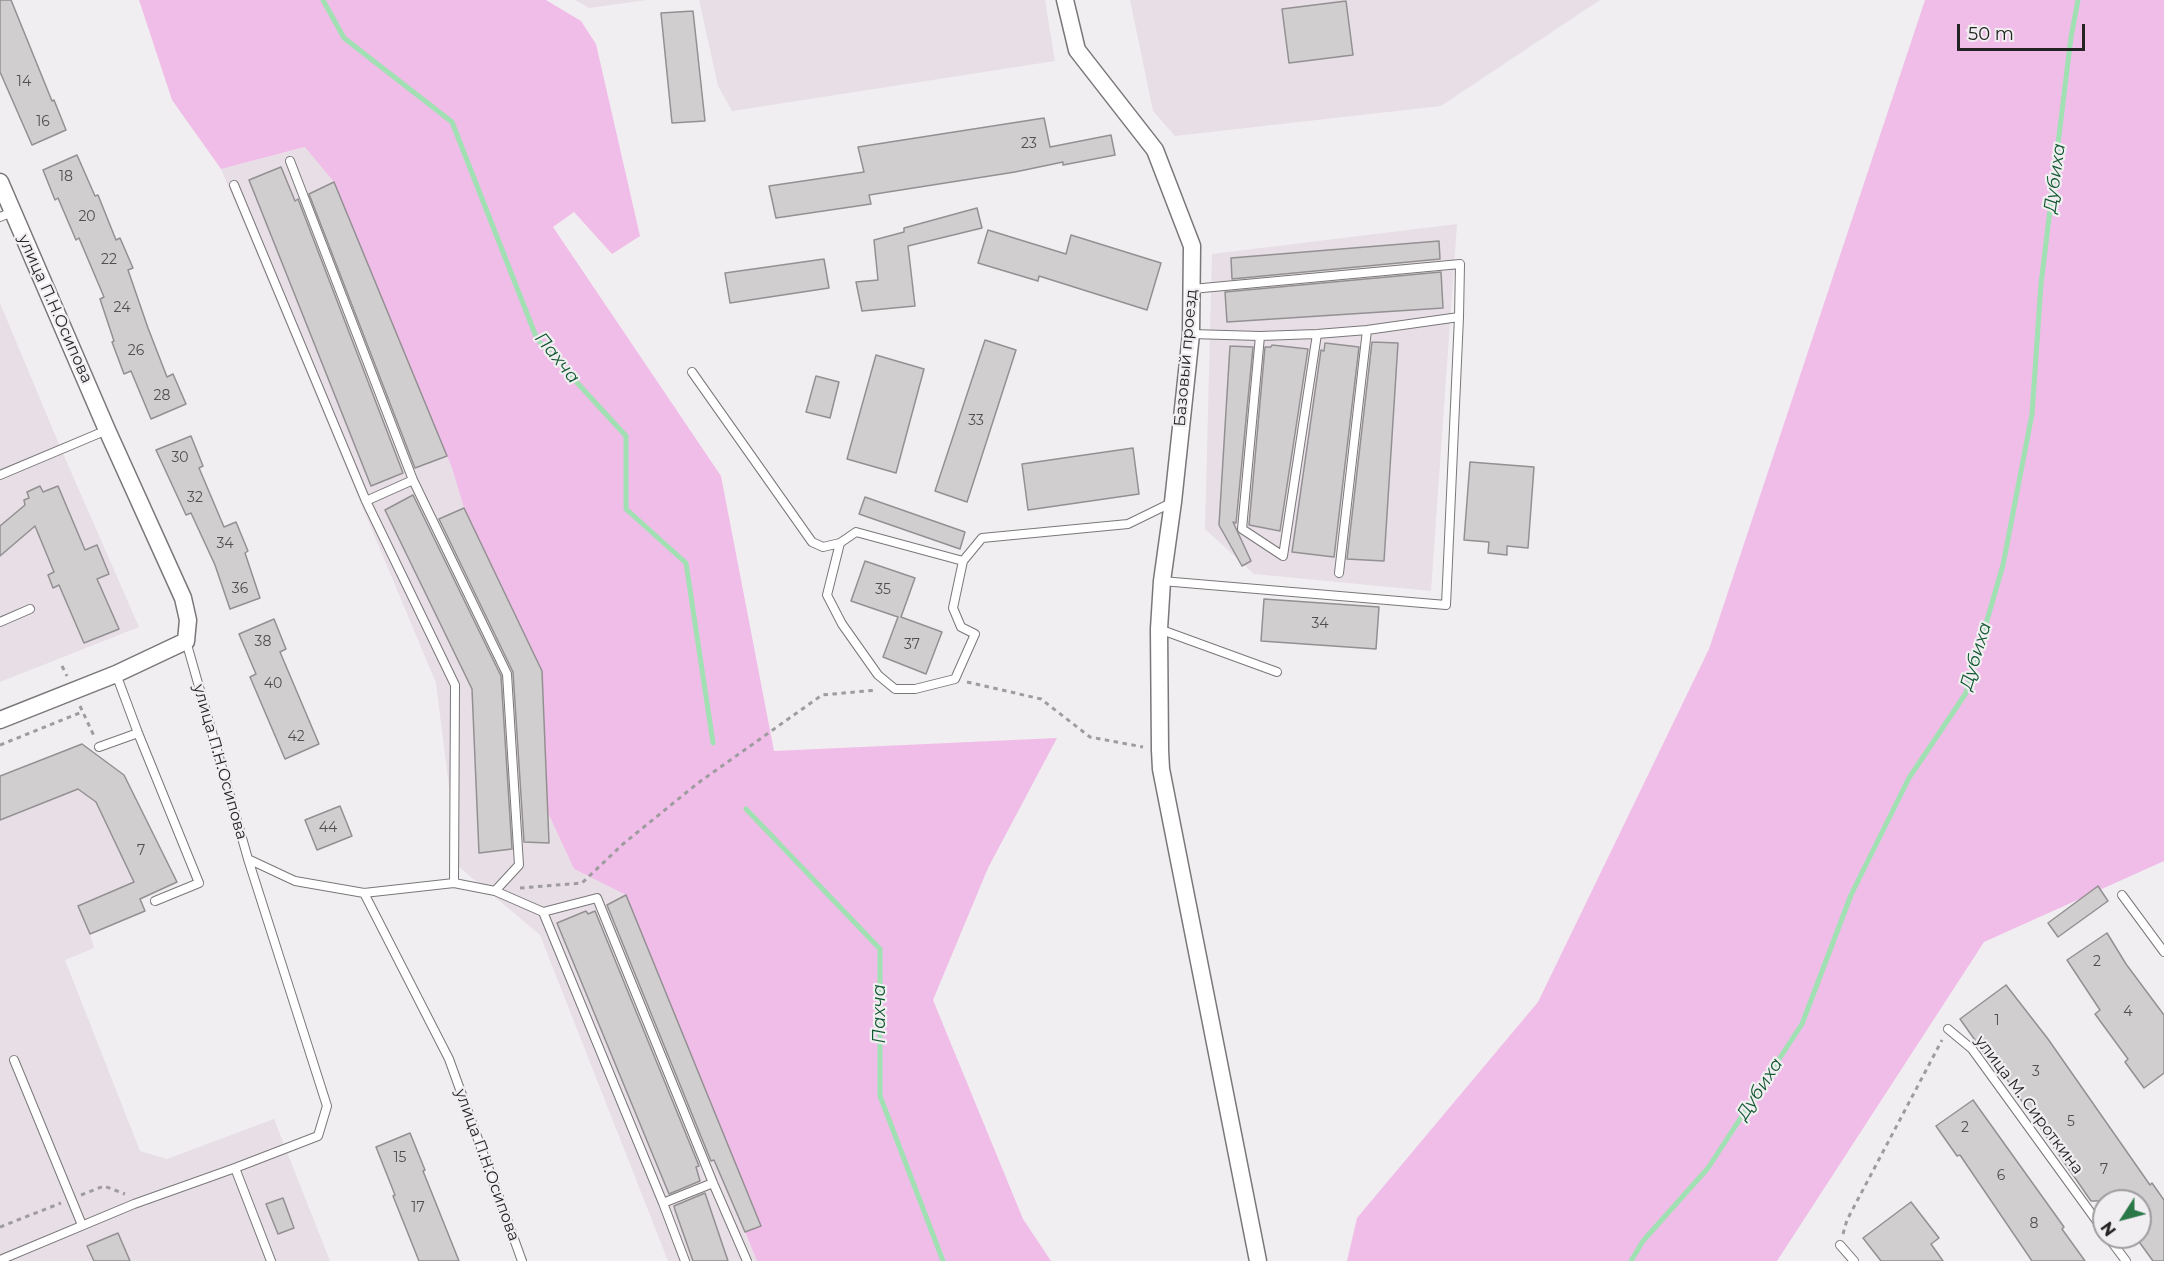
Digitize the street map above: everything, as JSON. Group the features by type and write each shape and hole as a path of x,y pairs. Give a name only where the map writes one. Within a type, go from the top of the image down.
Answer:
{"street":[{"name":"Базовый проезд","path":"1065,0 1077,50 1155,150 1192,246 1191,334 1162,581 1159,629 1161,769 1258,1261"},
{"name":"улица П.Н.Осипова","path":"0,182 6,214 108,430 183,598 188,620 186,641"},
{"path":"0,720 116,674 186,641"}],"lane":[{"path":"290,161 413,480 507,674 519,865 495,891"},
{"path":"234,185 366,501 455,685 454,883"},
{"path":"1162,581 1446,605 1460,264 1192,289"},
{"path":"1191,334 1260,336 1317,334 1367,330 1459,317"},
{"path":"1339,573 1367,330"},
{"path":"1260,336 1242,529 1283,556 1317,334"},
{"path":"692,372 812,542 823,547 840,543 856,532 963,561"},
{"path":"0,475 108,430"},
{"path":"366,501 413,480"},
{"path":"840,543 827,595 842,624 878,675 896,689 915,690 955,679 975,634 961,627 953,608 963,561 982,538 1128,524 1173,502"},
{"path":"0,622 30,609"},
{"path":"1159,629 1277,672"},
{"name":"улица П.Н.Осипова","path":"186,641 248,859 295,881 364,893 449,1059 522,1261"},
{"path":"116,674 199,883 155,901"},
{"path":"99,747 138,733"},
{"path":"0,1260 82,1225 318,1136 327,1106 248,859"},
{"path":"364,893 454,883 495,891 543,912 597,898 713,1184 747,1261"},
{"path":"2122,895 2164,952"},
{"path":"543,912 686,1261"},
{"name":"улица М. Сироткина","path":"1948,1029 1972,1049 2092,1214"},
{"path":"14,1060 82,1225"},
{"path":"235,1168 271,1261"},
{"path":"663,1203 713,1184"},
{"path":"1840,1245 1854,1261"}],"path":[{"path":"955,679 1041,699 1090,737 1160,750"},
{"path":"495,891 582,883 624,844 698,783 822,694 896,689"},
{"path":"0,746 82,712"},
{"path":"1840,1245 1847,1220 1948,1029"}],"shaded area":[{"path":"139,0 546,0 581,21 596,44 640,236 612,254 574,212 553,227 721,476 774,751 1057,738 988,868 933,1000 1023,1219 1051,1261 757,1261 745,1232 760,1226 626,895 574,869 548,813 542,670 464,508 452,468 334,182 305,147 221,169 172,100"},
{"path":"575,0 647,0 589,8"},
{"path":"699,0 1045,0 1055,61 732,111 718,86"},
{"path":"1130,0 1600,0 1441,106 1175,136 1153,111"},
{"path":"1925,0 2164,0 2164,861 1984,942 1777,1261 1347,1261 1357,1218 1538,1002 1709,649"},
{"path":"306,147 334,182 452,468 464,508 542,671 548,813 574,869 626,895 761,1226 745,1233 757,1261 668,1261 540,935 459,867 436,683 221,169"},
{"path":"1457,224 1431,591 1254,574 1205,529 1212,254"},
{"path":"0,303 139,627 0,682"},
{"path":"82,744 124,775 177,882 140,899 145,911 90,934 94,948 65,960 140,1151 167,1159 274,1119 330,1261 0,1261 0,776"}],"building":[{"path":"0,0 11,0 66,130 32,145 0,72"},
{"path":"1346,1 1353,55 1289,63 1282,9"},
{"path":"693,11 705,121 672,123 661,13"},
{"path":"1044,118 1050,147 1111,135 1115,155 869,195 871,204 776,218 769,186 864,172 858,147"},
{"path":"77,155 95,196 98,195 116,240 120,238 133,268 128,270 167,377 173,374 186,404 151,419 131,371 124,374 100,299 104,297 79,238 76,240 58,198 55,200 43,170"},
{"path":"281,167 295,201 298,199 403,473 371,486 249,180"},
{"path":"334,182 447,456 415,468 309,194"},
{"path":"977,208 982,228 908,246 915,306 862,311 856,282 878,280 874,240 904,232 904,228"},
{"path":"988,230 1066,254 1071,235 1161,263 1147,310 1039,276 1038,281 978,263"},
{"path":"1439,241 1440,259 1232,279 1231,258"},
{"path":"824,259 829,288 730,303 725,273"},
{"path":"1441,272 1443,308 1227,322 1225,292"},
{"path":"985,340 1016,350 967,502 935,491"},
{"path":"1372,342 1398,343 1384,561 1347,559"},
{"path":"1325,343 1359,347 1334,557 1292,552 1321,350 1324,351"},
{"path":"1272,345 1308,349 1280,531 1249,525 1265,347"},
{"path":"1230,346 1253,347 1236,523 1233,522 1251,561 1242,566 1219,525"},
{"path":"876,355 924,369 896,473 847,459"},
{"path":"816,376 839,382 830,418 806,412"},
{"path":"191,436 203,466 199,468 224,527 236,522 248,551 245,553 260,598 230,609 215,565 191,513 186,515 156,450"},
{"path":"1133,448 1139,494 1028,510 1022,464"},
{"path":"1470,462 1534,467 1528,548 1507,546 1507,555 1488,553 1489,542 1464,540"},
{"path":"40,486 43,492 58,486 85,550 97,545 109,574 97,579 119,629 84,643 59,585 53,588 48,575 54,572 35,526 0,556 0,526 25,505 24,500 29,498 27,492"},
{"path":"413,495 501,676 512,849 479,853 472,689 385,510"},
{"path":"865,497 965,532 960,549 859,514"},
{"path":"464,508 542,671 549,843 524,842 513,672 439,519"},
{"path":"865,561 915,578 901,617 942,632 926,674 883,657 898,617 851,601"},
{"path":"1264,599 1379,607 1376,649 1261,641"},
{"path":"274,619 286,649 280,652 319,744 285,759 250,677 256,674 239,634"},
{"path":"82,744 124,775 177,882 140,899 145,911 90,934 78,906 134,882 96,802 78,789 0,820 0,776"},
{"path":"340,806 352,836 317,850 305,820"},
{"path":"2098,886 2108,901 2058,937 2048,923"},
{"path":"626,895 761,1226 745,1232 714,1160 711,1161 607,905"},
{"path":"586,911 588,914 595,911 699,1166 696,1167 700,1181 669,1194 557,923"},
{"path":"2107,933 2126,964 2164,1015 2164,1073 2144,1088 2125,1062 2128,1059 2095,1014 2100,1010 2067,960"},
{"path":"2006,985 2048,1039 2150,1185 2152,1183 2164,1200 2164,1261 2153,1261 2144,1249 2152,1249 2152,1189 2092,1189 2091,1201 1990,1055 1987,1057 1960,1019"},
{"path":"1973,1100 2064,1227 2062,1229 2085,1261 2032,1261 1960,1155 1957,1156 1936,1126"},
{"path":"410,1133 459,1261 419,1261 393,1196 395,1195 376,1147"},
{"path":"705,1193 728,1261 693,1261 675,1210 674,1206"},
{"path":"283,1198 294,1228 278,1234 266,1204"},
{"path":"1911,1202 1939,1238 1931,1244 1943,1261 1881,1261 1863,1238"},
{"path":"118,1233 130,1261 94,1261 87,1246"}],"waterway":[{"name":"Пахча","path":"323,0 344,38 452,122 537,339 626,436 626,509 686,563 713,743"},
{"name":"Дубиха","path":"1631,1261 1643,1241 1708,1168 1802,1024 1851,895 1909,778 1966,693 2003,565 2032,414 2041,284 2071,37 2078,0"},
{"name":"Пахча","path":"746,809 880,949 880,1096 943,1261"}]}
